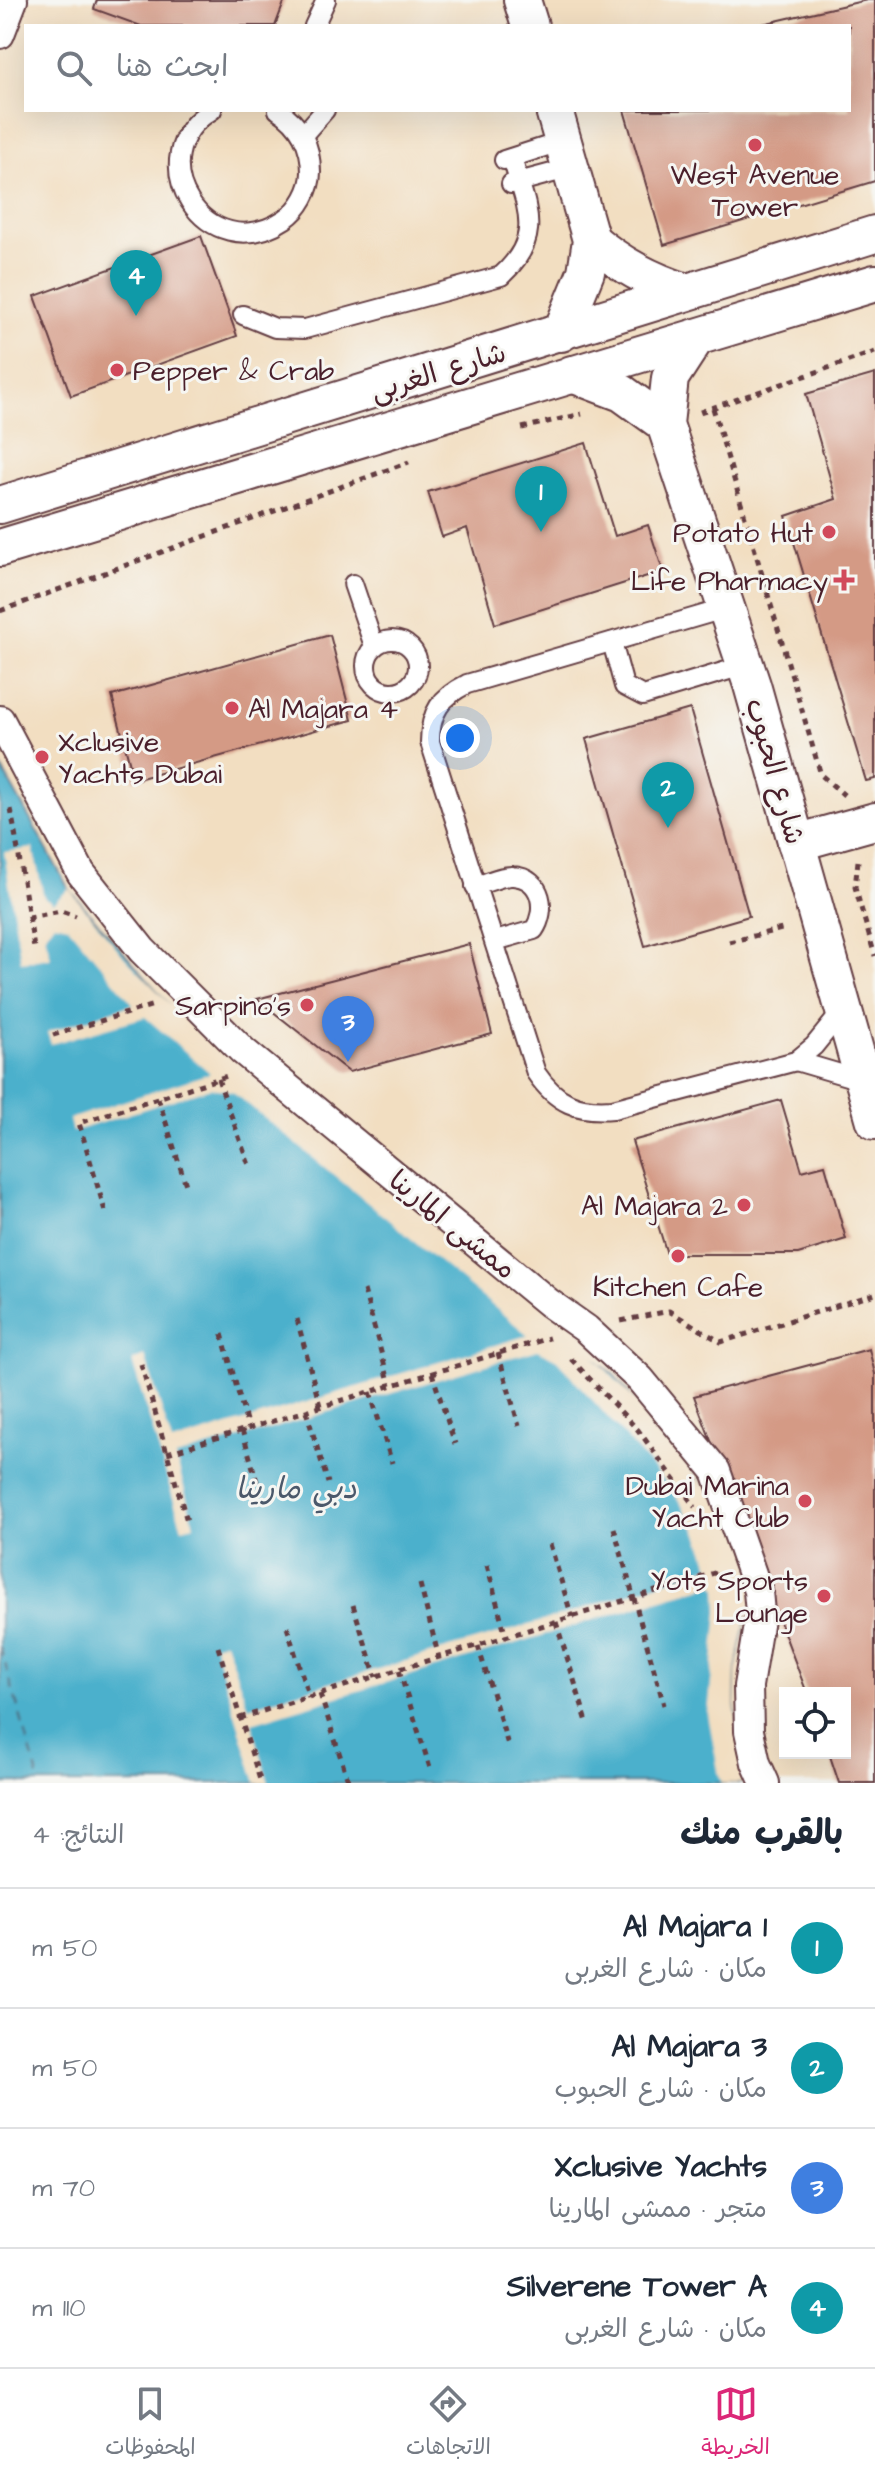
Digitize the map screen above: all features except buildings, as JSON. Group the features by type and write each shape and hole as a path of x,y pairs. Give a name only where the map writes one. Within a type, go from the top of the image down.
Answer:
{"street":[{"path":"0,34 13,0"},
{"path":"522,0 529,24"},
{"path":"561,333 586,272 591,240 563,140"},
{"name":"شارع الغربى","path":"0,505 875,234"},
{"path":"591,240 619,263 651,281 686,292"},
{"name":"شارع الغربى","path":"0,548 875,283"},
{"name":"شارع الحبوب","path":"696,338 670,378 665,424 746,665 875,1121"},
{"path":"572,374 622,393 665,424"},
{"name":"ممشى المارينا","path":"0,720 81,873 142,950 243,1051 549,1303 586,1329 640,1379 716,1471 758,1591 760,1613 748,1686 749,1731 756,1763 765,1783"},
{"path":"796,843 864,824"}],"lane":[{"path":"315,24 326,0"},
{"path":"210,112 193,127 182,146 179,168 182,190 193,208 209,223 229,232 251,233 272,228 290,216 304,198 311,177 310,155 303,135 290,117 281,112"},
{"path":"303,135 323,112"},
{"path":"243,315 275,328 305,329 501,276 522,253 531,228 508,159 563,140"},
{"path":"515,183 563,140"},
{"path":"353,584 374,646 365,666 374,686 395,693 414,682 419,660 414,650 395,639 374,646"},
{"path":"727,608 467,684 440,703 433,716 430,742 536,1073 549,1092 568,1105 590,1111 613,1109 796,1061 814,1046 844,1009"},
{"path":"612,642 624,686 643,696 746,665"},
{"path":"414,682 440,703"},
{"path":"475,886 511,875 522,878 539,893 544,904 542,919 534,930 495,941"},
{"path":"796,1061 864,1081"}],"path":[{"path":"665,424 875,352"},
{"path":"713,408 821,775 841,794 864,824 855,887 875,956"},
{"path":"520,429 590,413"},
{"path":"0,611 416,460"},
{"path":"9,796 34,948"},
{"path":"29,917 70,912 82,922"},
{"path":"729,942 818,920"},
{"path":"145,996 165,1015"},
{"path":"53,1035 154,1005"},
{"path":"105,1211 79,1123 230,1075 219,1065"},
{"path":"218,1079 249,1165"},
{"path":"158,1098 187,1188"},
{"path":"364,1290 390,1385"},
{"path":"586,1329 669,1311 721,1342 875,1294"},
{"path":"297,1319 320,1406"},
{"path":"537,1328 558,1347"},
{"path":"222,1334 262,1499"},
{"path":"167,1453 549,1338"},
{"path":"498,1353 519,1426"},
{"path":"568,1356 646,1440 701,1516"},
{"path":"141,1364 187,1521"},
{"path":"432,1373 455,1444"},
{"path":"370,1392 392,1463"},
{"path":"306,1411 328,1483"},
{"path":"614,1528 664,1705"},
{"path":"550,1544 572,1617"},
{"path":"718,1556 727,1585"},
{"path":"487,1565 506,1637"},
{"path":"240,1718 723,1571"},
{"path":"420,1584 439,1658"},
{"path":"353,1605 376,1677"},
{"path":"556,1622 588,1725"},
{"path":"287,1627 309,1698"},
{"path":"478,1646 508,1745"},
{"path":"218,1647 261,1783"},
{"path":"399,1670 430,1768"},
{"path":"320,1694 349,1783"}],"water":[{"name":"دبي مارينا","path":"0,765 69,889 170,1006 233,1063 614,1375 699,1481 747,1614 735,1670 734,1705 745,1767 754,1783 0,1783"}],"pier":[{"path":"33,848 44,897 53,903 69,889 125,958 197,1032 553,1314 649,1415 699,1481 718,1515 745,1591 747,1614 735,1670 734,1705 745,1767 754,1783 722,1783 719,1776 708,1714 718,1611 717,1589 713,1584 252,1723 269,1783 256,1783 214,1645 225,1641 248,1707 570,1613 710,1566 697,1531 673,1491 557,1360 538,1350 176,1457 194,1525 182,1528 132,1361 145,1356 172,1443 528,1335 233,1092 211,1088 72,1132 69,1119 210,1073 145,1017 51,1044 47,1032 133,1004 68,926 54,923 45,935 51,958 21,962 4,852"}],"ferry route":[{"path":"0,1646 40,1783"}],"place":[{"name":"West Avenue Tower","path":"755,145"},
{"name":"Silverene Tower A","path":"136,316"},
{"name":"Pepper & Crab","path":"117,370"},
{"name":"Al Majara 1","path":"541,532"},
{"name":"Potato Hut","path":"829,532"},
{"name":"Life Pharmacy","path":"844,580"},
{"name":"Al Majara 4","path":"232,708"},
{"name":"Xclusive Yachts Dubai","path":"42,757"},
{"name":"Al Majara 3","path":"668,828"},
{"name":"Sarpino's","path":"307,1005"},
{"name":"Xclusive Yachts","path":"348,1062"},
{"name":"Al Majara 2","path":"744,1205"},
{"name":"Kitchen Cafe","path":"678,1256"},
{"name":"Dubai Marina Yacht Club","path":"805,1501"},
{"name":"Yots Sports Lounge","path":"824,1596"}]}
